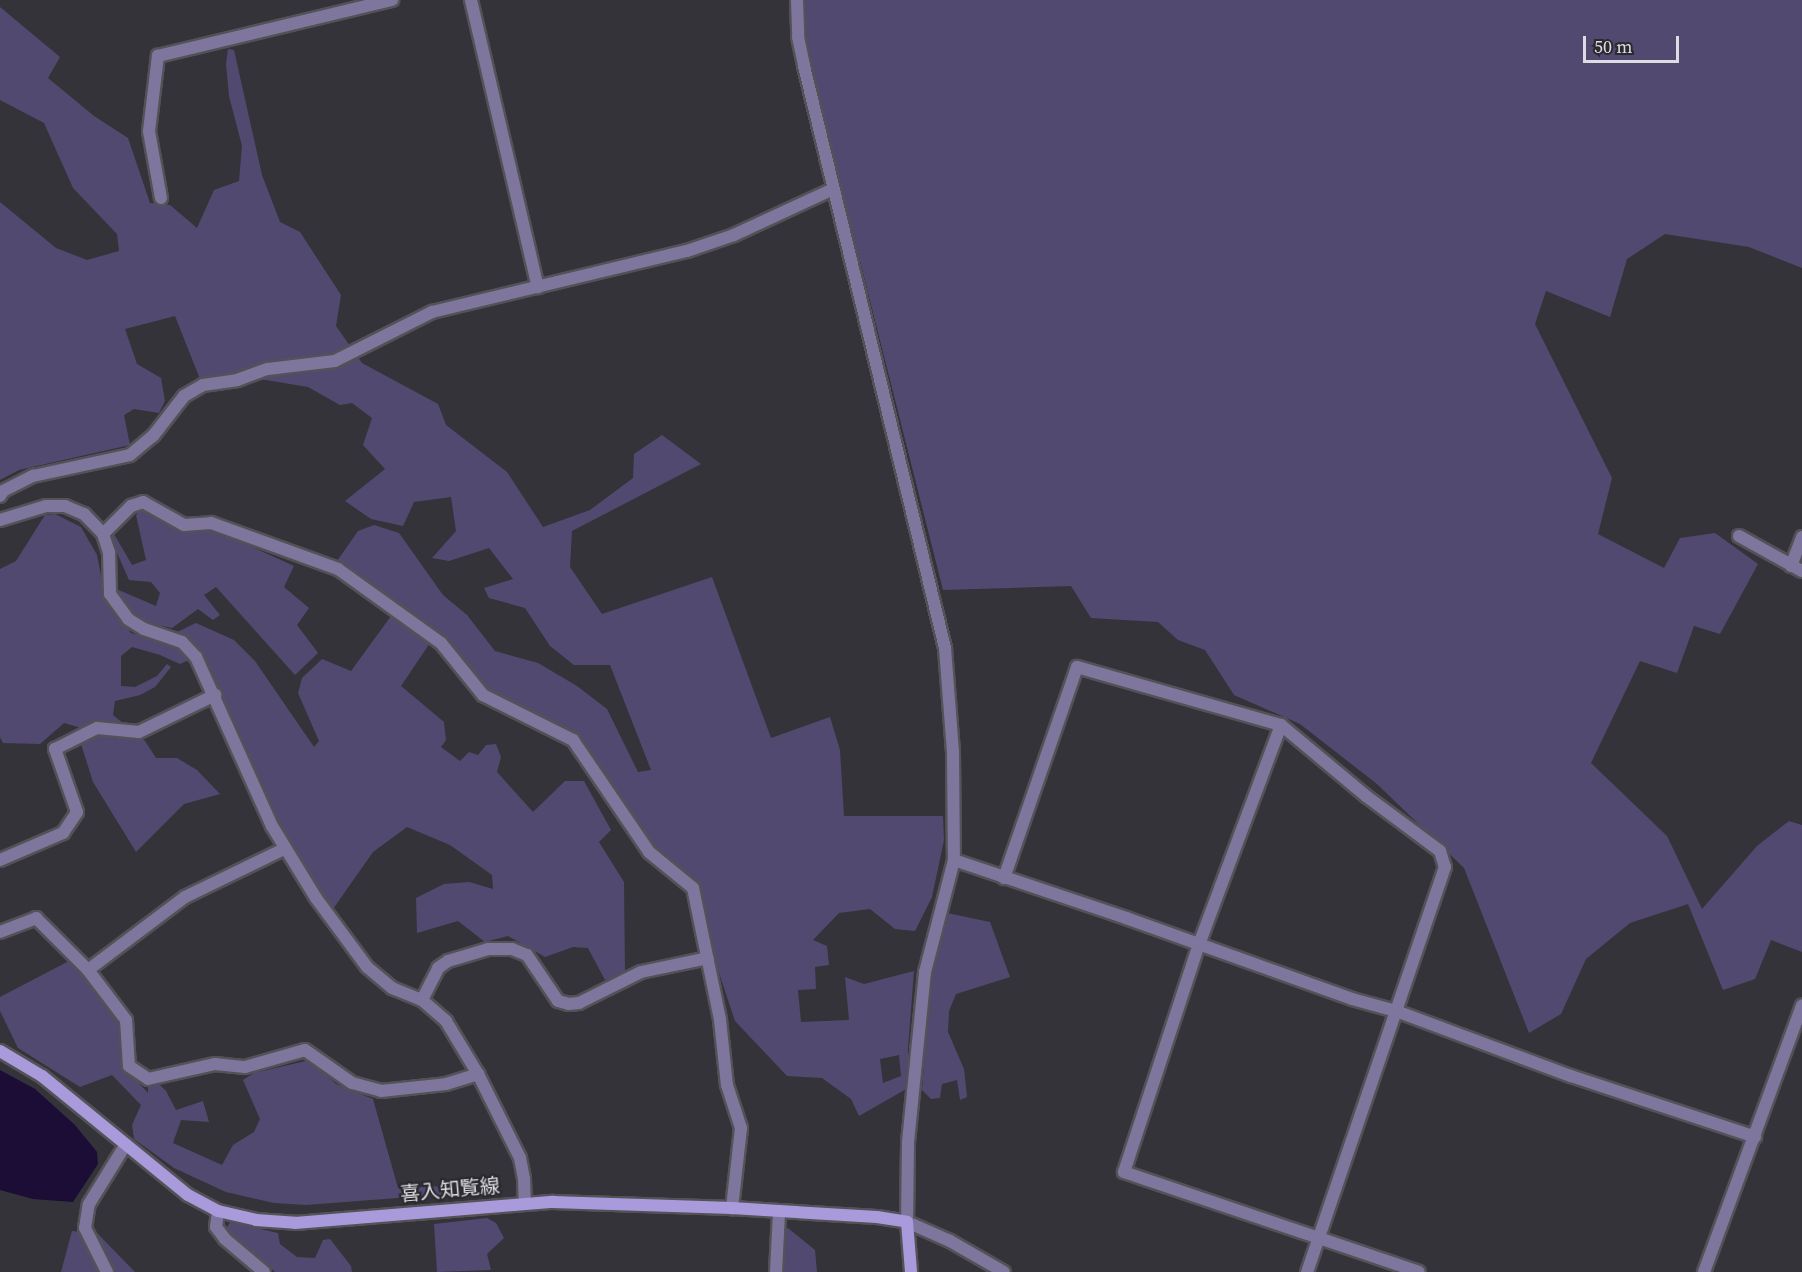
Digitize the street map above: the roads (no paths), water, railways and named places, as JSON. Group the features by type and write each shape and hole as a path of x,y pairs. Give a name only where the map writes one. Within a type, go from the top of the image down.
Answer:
{"main road":[{"name":"喜入知覧線","path":"0,1051 42,1076 188,1195 218,1211 256,1220 295,1223 525,1203 732,1208 877,1217 907,1222"},
{"path":"907,1222 911,1272"}],"street":[{"path":"161,198 149,131 158,56 392,0"},
{"path":"471,0 538,287"},
{"path":"797,0 800,47 945,648 953,751 954,860 925,972 908,1143 907,1222 950,1241 1004,1272"},
{"path":"0,496 3,491 33,476 130,455 153,436 184,396 203,385 237,380 267,369 335,361 432,312 687,251 734,235 833,189"},
{"path":"103,534 131,506 143,502 184,525 211,523 338,569 441,643 483,695 573,740 649,852 693,888 720,1020 727,1085 741,1128 732,1208"},
{"path":"0,520 46,506 65,506 84,514 103,534 109,552 110,594 128,619 144,629 182,642 196,657 284,849 367,967 392,988 422,1000 446,1021 478,1074 520,1158 525,1203"},
{"path":"1738,536 1797,569 1802,537"},
{"path":"1004,878 1077,667 1281,725 1366,796 1440,851 1445,867 1306,1272"},
{"path":"0,860 63,832 77,812 55,750 97,728 139,732 214,696"},
{"path":"1281,725 1199,944 1124,1172 1419,1272"},
{"path":"88,969 185,897 284,849"},
{"path":"954,860 1352,999 1396,1011 1571,1076 1755,1137"},
{"path":"0,932 36,918 88,969 126,1020 129,1066 148,1079 215,1064 245,1067 305,1050 352,1083 381,1091 446,1084 478,1074"},
{"path":"422,1000 438,968 448,961 488,950 512,949 527,955 558,1001 569,1004 579,1003 641,972 708,958"},
{"path":"1704,1272 1802,1005"},
{"path":"107,1272 85,1228 89,1204 126,1144"},
{"path":"218,1211 216,1227 225,1239 264,1272"},
{"path":"776,1272 778,1212"}]}
